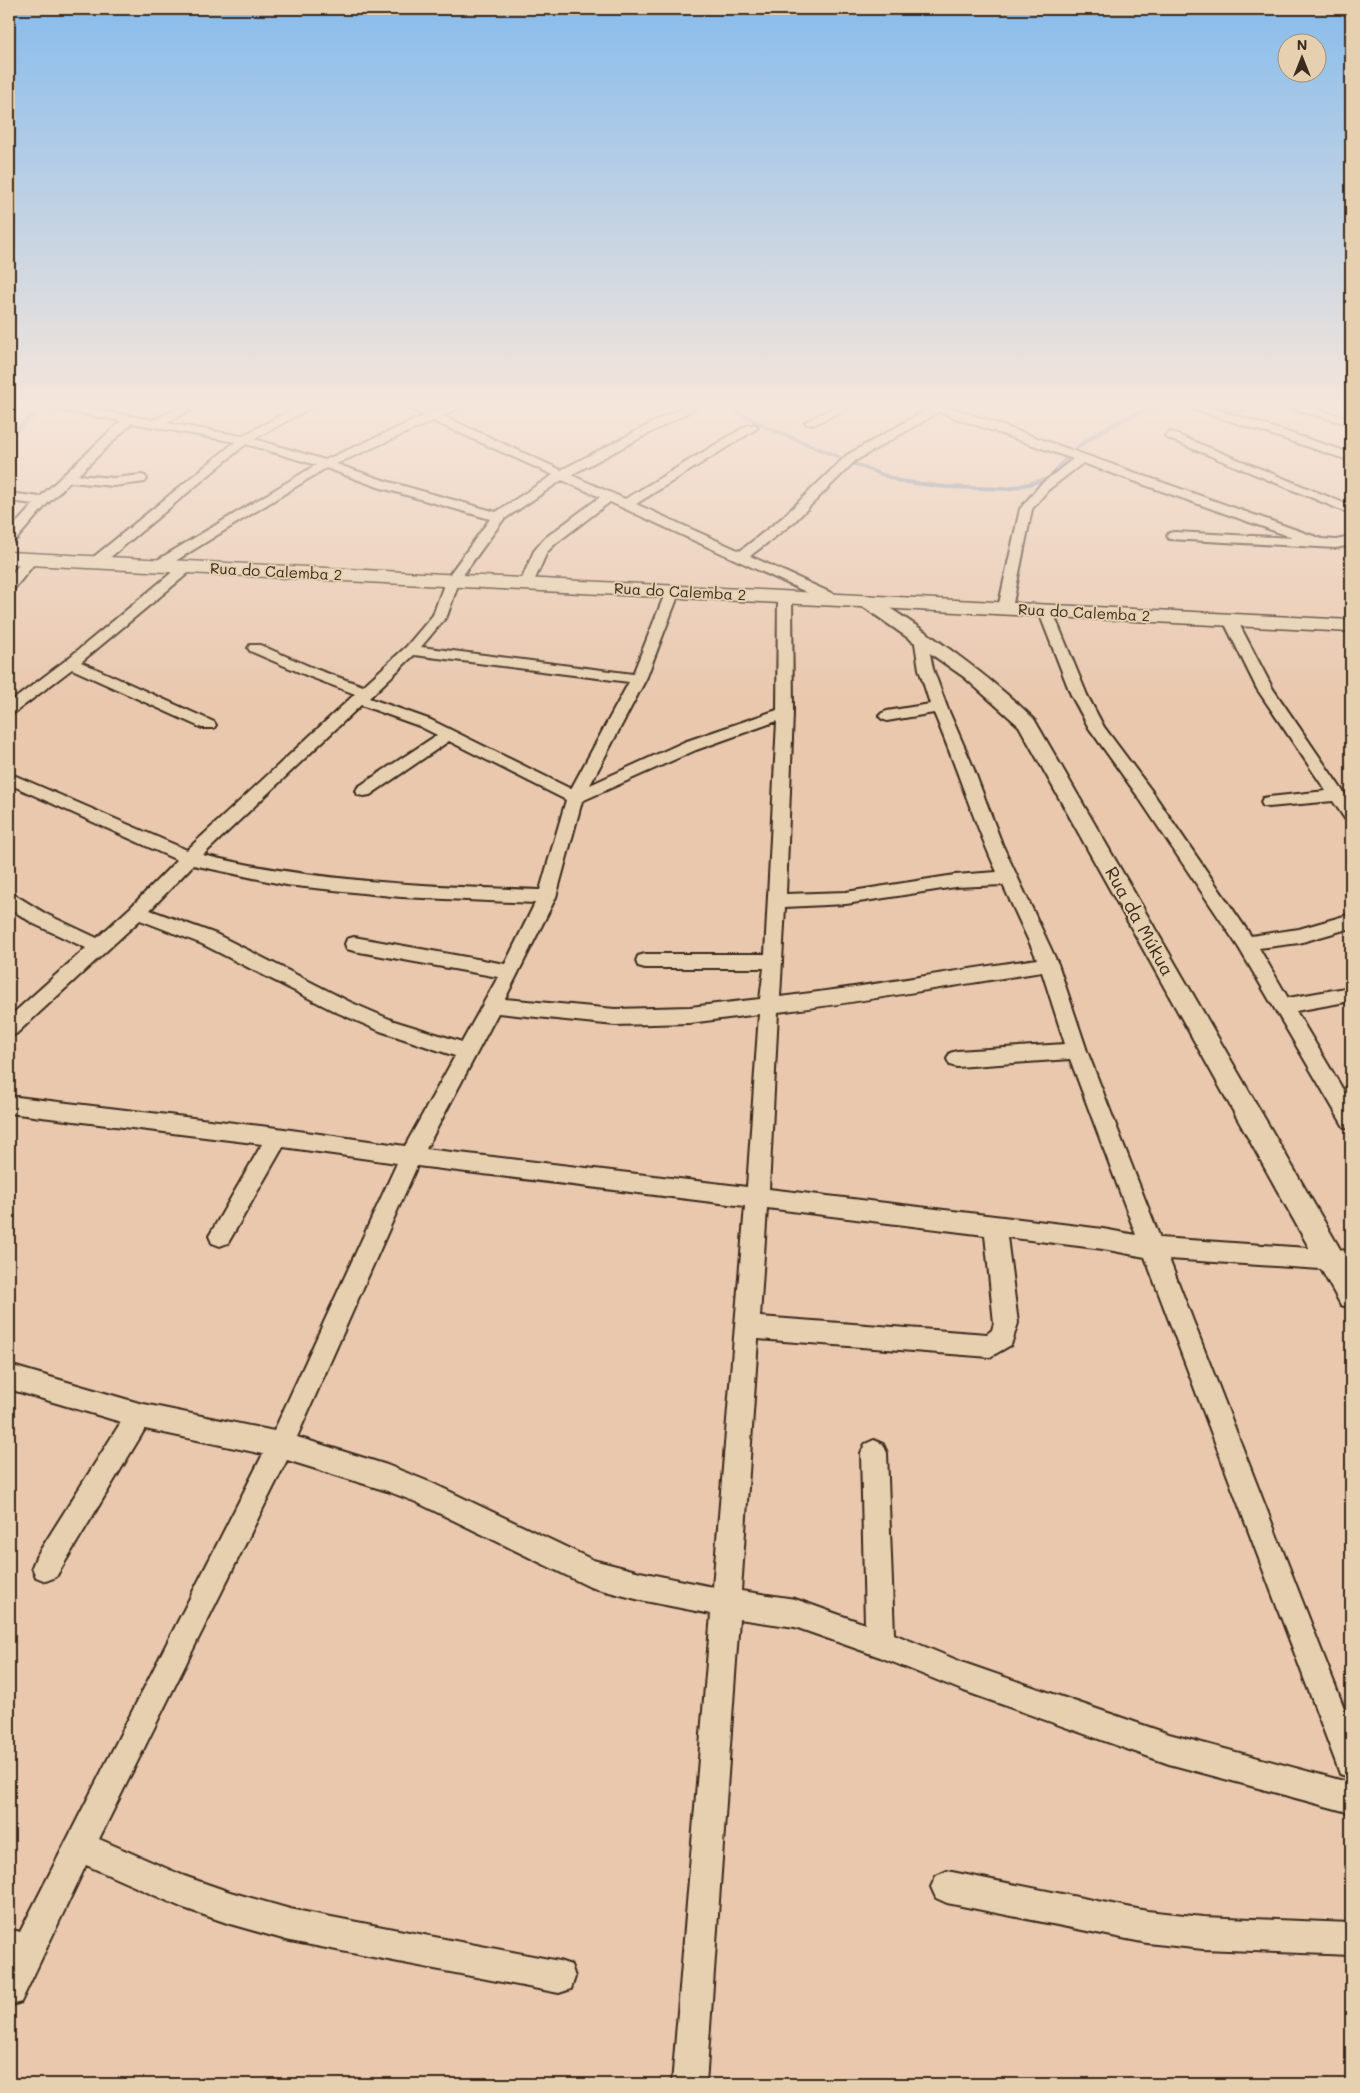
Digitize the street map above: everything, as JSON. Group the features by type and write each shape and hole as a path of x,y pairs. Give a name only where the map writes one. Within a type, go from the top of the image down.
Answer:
{"main road":[{"name":"Rua do Calemba 2","path":"9,558 1351,626"}],"street":[{"path":"9,539 41,504"},
{"path":"96,562 167,504"},
{"path":"159,565 259,504"},
{"path":"451,504 498,517"},
{"path":"12,1022 137,912 188,858 411,650 440,616 453,579 498,517 518,504"},
{"path":"527,583 541,551 550,541 599,504"},
{"path":"622,504 833,599"},
{"path":"741,557 788,520 805,504"},
{"path":"1005,608 1029,504"},
{"path":"1210,504 1323,544"},
{"path":"1336,504 1351,510"},
{"path":"1174,536 1323,544 1351,541"},
{"path":"9,586 31,559"},
{"path":"9,710 71,663 187,567"},
{"path":"9,1990 18,1948 79,1846 282,1445 411,1156 510,972 547,897 575,798 638,679 673,591"},
{"path":"688,2084 748,1326 769,1007 774,961 785,713 785,597"},
{"name":"Rua da Múkua","path":"867,601 921,637 1005,700 1027,723 1341,1260 1351,1295"},
{"path":"1044,610 1079,695 1097,728 1145,794 1246,944 1351,1121"},
{"path":"1230,620 1265,689 1351,815"},
{"path":"921,637 926,669 939,707 963,762 993,844 1049,964 1077,1051 1351,1764"},
{"path":"255,648 425,723 575,798"},
{"path":"411,650 638,679"},
{"path":"71,663 208,725"},
{"path":"887,716 939,707"},
{"path":"575,798 690,746 785,713"},
{"path":"364,791 448,735"},
{"path":"9,778 188,858 286,879 401,891 547,897"},
{"path":"1269,802 1337,795"},
{"path":"777,901 846,898 955,881 1009,878"},
{"path":"9,900 40,920 98,946"},
{"path":"137,912 209,939 343,1007 387,1026 467,1052"},
{"path":"1246,944 1299,936 1351,921"},
{"path":"354,944 510,972"},
{"path":"644,961 774,961"},
{"path":"492,1005 615,1017 662,1017 769,1007 1049,964"},
{"path":"1284,1006 1351,994"},
{"path":"957,1059 1077,1051"},
{"path":"9,1104 277,1137 411,1156 1103,1239 1154,1248 1341,1260"},
{"path":"220,1236 277,1137"},
{"path":"748,1326 990,1346 1003,1337 1006,1323 995,1227"},
{"path":"9,1377 139,1414 282,1445 387,1478 423,1492 590,1573 640,1586 725,1603 795,1613 1169,1749 1351,1798"},
{"path":"46,1567 139,1414"},
{"path":"874,1452 880,1643"},
{"path":"79,1846 181,1890 230,1908 290,1925 559,1976"},
{"path":"947,1887 1147,1927 1203,1934 1351,1939"}]}
